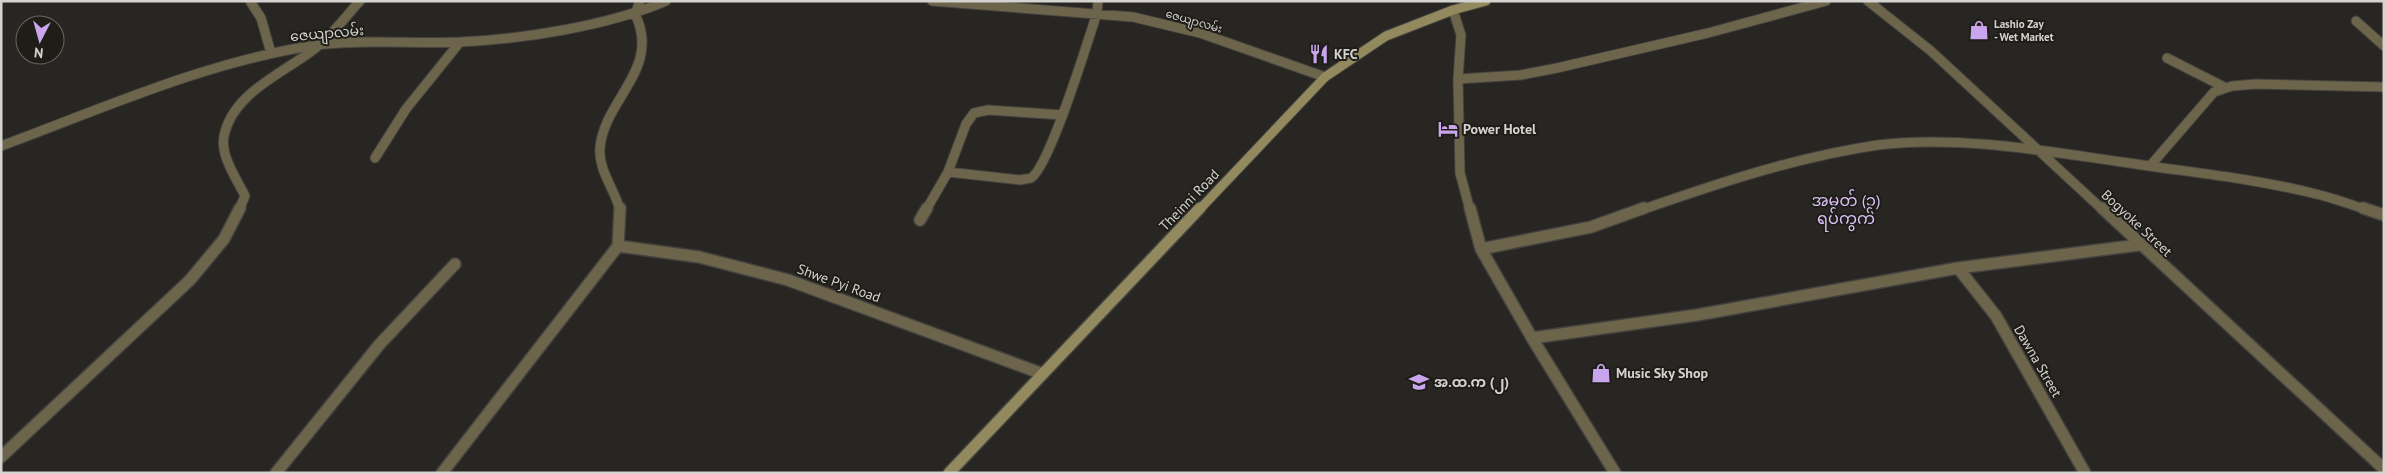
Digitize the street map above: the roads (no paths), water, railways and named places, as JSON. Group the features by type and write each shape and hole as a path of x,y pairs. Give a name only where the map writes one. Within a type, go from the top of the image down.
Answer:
{"main road":[{"name":"Theinni Road","path":"949,473 1325,77 1386,36 1450,6 1486,1"}],"street":[{"path":"250,1 261,18 271,53"},
{"path":"1,458 172,298 216,248 240,214 245,196 229,164 223,137 232,113 270,79 319,45 360,1"},
{"path":"442,473 618,246 620,210 608,185 600,148 612,112 632,79 644,46 642,24 635,14 640,1"},
{"name":"ဇေယျာလမ်း","path":"1,146 176,81 271,53 319,45 389,42 460,42 526,36 635,14 666,1"},
{"name":"ဇေယျာလမ်း","path":"932,1 1133,17 1200,33 1325,77"},
{"path":"948,172 1020,180 1031,178 1040,169 1064,115 1097,13 1098,1"},
{"path":"1458,79 1521,75 1557,68 1708,33 1826,1"},
{"name":"Bogyoke Street","path":"1868,1 1931,51 2139,245 2384,469"},
{"path":"1450,6 1461,35 1458,79 1460,173 1481,249 1532,338 1615,473"},
{"path":"2356,21 2384,46"},
{"path":"375,158 406,109 460,42"},
{"path":"2167,58 2226,88"},
{"path":"2150,166 2214,92 2226,88 2256,84 2384,87"},
{"path":"920,220 948,172 966,124 974,113 988,110 1064,115"},
{"path":"1481,249 1591,227 1729,179 1806,158 1879,145 1937,142 2038,150 2150,166 2316,194 2384,215"},
{"path":"1532,338 1697,315 1958,268 2139,245"},
{"name":"Shwe Pyi Road","path":"618,246 699,257 788,280 1042,374"},
{"path":"276,473 378,345 455,264"},
{"name":"Dawna Street","path":"1958,268 1996,316 2085,473"}],"place":[{"name":"Lashio Zay - Wet Market","path":"1979,30"},
{"name":"KFC","path":"1319,54"},
{"name":"Power Hotel","path":"1448,129"},
{"name":"Music Sky Shop","path":"1601,373"},
{"name":"အ.ထ.က (၂)","path":"1419,382"}],"district":[{"name":"အမှတ် (၃) ရပ်ကွက်","path":"1846,209"}]}
